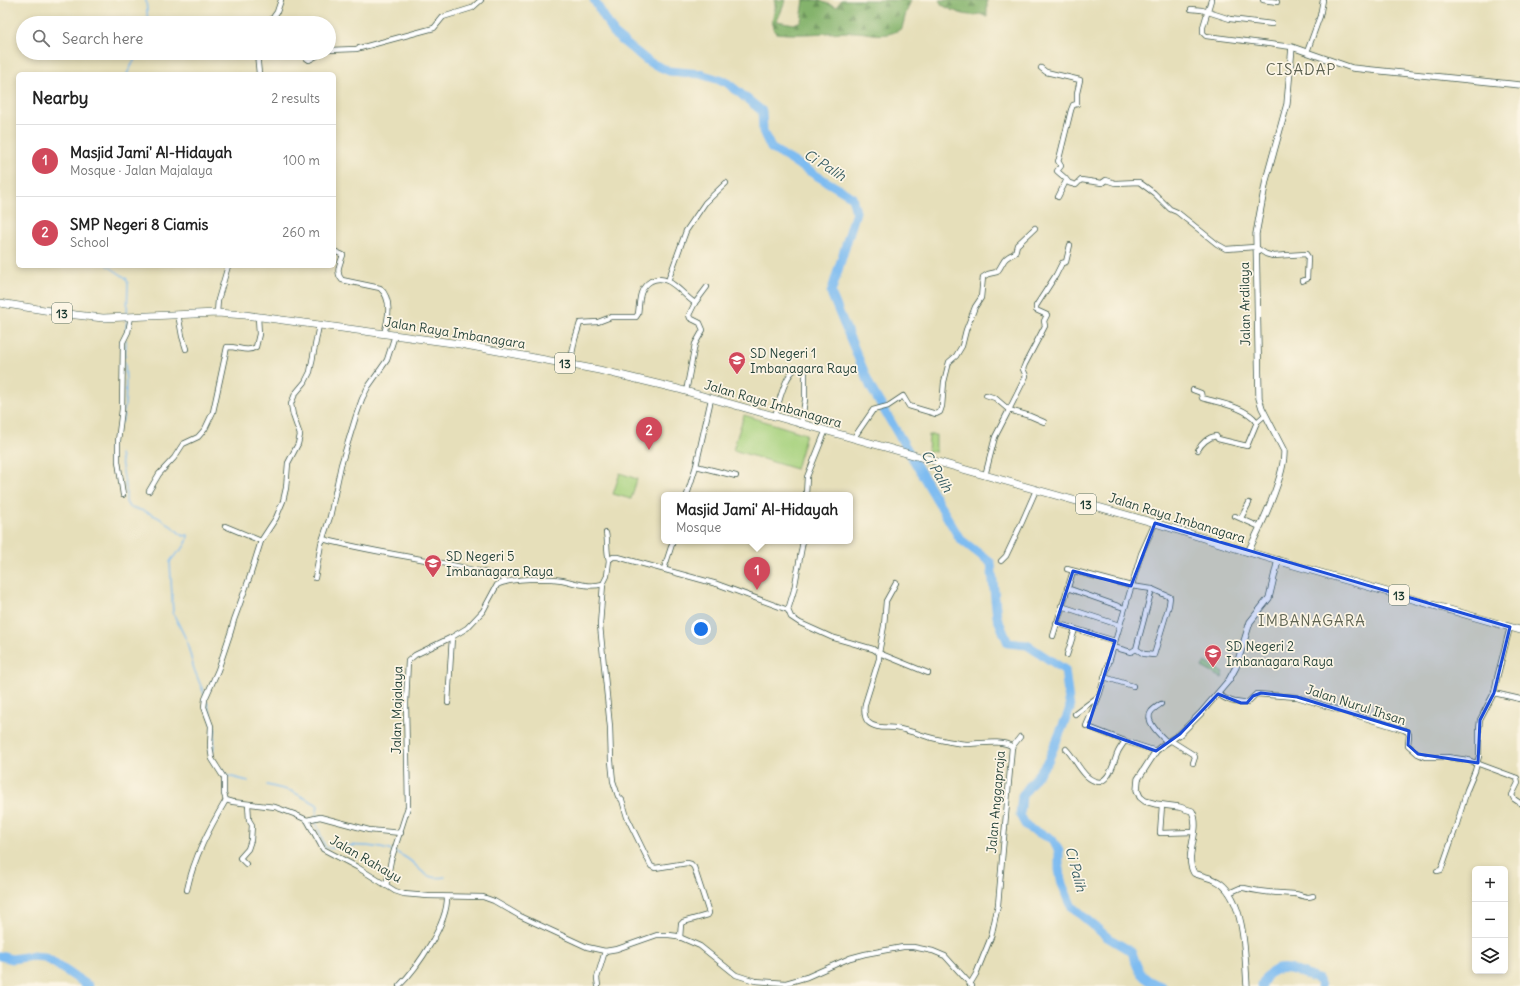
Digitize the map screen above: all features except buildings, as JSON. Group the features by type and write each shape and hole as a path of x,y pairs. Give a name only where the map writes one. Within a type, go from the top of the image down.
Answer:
{"highway":[{"name":"Jalan Raya Imbanagara","path":"0,303 103,318 216,313 258,316 460,344 599,370 686,392 1155,523 1248,552 1520,630"}],"street":[{"path":"274,16 277,12 281,0"},
{"path":"336,50 356,49 434,28 443,17 472,8 481,0"},
{"path":"1211,0 1203,31 1206,36 1292,47 1354,69 1520,86"},
{"path":"1263,0 1277,2"},
{"path":"1307,52 1320,16 1323,0"},
{"path":"1191,8 1230,18 1272,24"},
{"name":"Jalan Ardilaya","path":"1248,552 1260,528 1276,487 1283,465 1284,456 1284,451 1265,415 1259,398 1255,247 1266,180 1287,104 1292,47"},
{"path":"257,60 258,72"},
{"path":"1041,68 1046,72 1080,80 1077,94 1077,104 1073,105 1071,110 1058,161 1061,166 1057,171 1066,178 1069,184 1076,185 1081,180 1102,183 1106,180 1115,182 1139,182 1154,193 1170,209 1177,212 1217,244 1226,248 1255,247 1266,254 1274,256 1306,254 1308,257 1307,279 1302,281"},
{"path":"1058,197 1066,180"},
{"path":"668,281 686,231 704,203 726,183"},
{"path":"853,439 871,411 885,407 903,396 909,406 936,414 940,412 944,382 949,362 956,356 962,346 966,330 975,307 981,298 983,277 997,272 1005,258 1008,255 1015,253 1017,245 1035,228"},
{"path":"985,476 995,438 1026,376 1023,369 1045,326 1044,321 1047,315 1036,310 1036,306 1062,263 1066,262 1070,245"},
{"path":"336,251 342,255 338,268 339,277 342,280 380,288 383,292 389,308 388,321 384,334"},
{"path":"216,313 218,300 227,268"},
{"path":"570,364 580,323 598,322 612,317 636,317 638,314 641,290 645,285 656,279 660,278 668,281 696,303"},
{"path":"686,392 696,344 703,330 700,323 690,318 689,315 707,287"},
{"path":"178,314 186,349"},
{"path":"149,491 159,474 174,458 183,444 198,437 209,422 213,412 227,348 251,350 256,347 259,334 258,316"},
{"path":"123,495 118,461 118,441 122,409 124,339 128,333 128,317"},
{"path":"187,890 192,870 203,842 226,800 224,778 212,759 210,746 210,726 204,707 205,697 218,670 261,541 276,518 286,488 288,463 300,439 299,430 293,415 291,404 295,394 305,382 310,372 319,325"},
{"path":"315,578 341,465 362,399 387,360 395,335"},
{"path":"775,417 786,379 793,371 797,369 802,370 806,373 801,425"},
{"path":"1193,390 1202,392 1202,398 1242,411 1253,417 1257,422"},
{"path":"986,395 995,398 1009,410 1044,422"},
{"path":"688,492 696,466 711,399"},
{"path":"1198,450 1201,445 1213,436 1217,436 1218,440 1247,446 1257,422 1265,415"},
{"path":"806,492 807,477 825,432"},
{"path":"696,466 736,476"},
{"path":"1001,561 1006,556 1036,490"},
{"path":"1240,518 1249,503"},
{"path":"1235,516 1260,528"},
{"path":"1155,523 1141,554 1099,696 1086,725 1125,741 1156,751"},
{"path":"225,526 261,541"},
{"path":"606,533 606,551 609,560 607,576 603,584 600,632 610,727 613,781 617,795 622,800 626,817 651,866 655,868 687,863 694,867 709,913 708,915 698,919 683,922 681,924 680,938"},
{"path":"323,539 389,554 491,572 504,578 505,582 553,579 583,585 603,584"},
{"path":"664,569 672,544"},
{"path":"802,544 794,590 788,610 791,617 800,623 831,637 873,649 879,653 928,673"},
{"path":"609,560 613,558 623,558 664,569 716,584 788,610"},
{"path":"1247,986 1241,922 1238,909 1229,893 1219,882 1212,878 1194,873 1190,863 1196,821 1192,811 1180,807 1145,801 1140,797 1137,790 1138,779 1156,751 1168,741 1180,734 1201,713 1218,694 1236,667 1250,622 1269,598 1278,560"},
{"path":"1067,569 1131,586 1152,589 1169,596 1169,605 1154,655 1144,654 1136,649"},
{"path":"1053,636 1073,571"},
{"name":"Jalan Majalaya","path":"386,886 391,860 407,815 406,703 408,661 415,655 467,628 476,619 491,598 497,585 505,582"},
{"name":"Jalan Anggapraja","path":"896,583 886,601 879,659 865,704 865,716 868,722 882,728 903,729 916,734 966,744 1005,743 1012,746 998,905 991,938 971,985"},
{"path":"1067,588 1124,608"},
{"path":"1113,647 1131,652 1136,649 1152,589"},
{"path":"1061,606 1119,625"},
{"path":"1056,623 1115,641"},
{"path":"1437,871 1441,870 1447,856 1461,808 1478,763 1480,720 1494,693 1510,627"},
{"path":"1067,655 1075,629"},
{"path":"448,703 452,637"},
{"path":"1104,677 1132,686"},
{"path":"1494,693 1520,699"},
{"name":"Jalan Nurul Ihsan","path":"1218,694 1235,703 1247,703 1256,694 1297,697 1408,732 1408,745 1418,754 1425,756 1458,758 1478,763"},
{"path":"1075,714 1099,696"},
{"path":"1161,704 1151,712 1150,716 1153,727 1168,741 1194,755 1195,757 1193,763"},
{"path":"1083,708 1090,715"},
{"path":"1012,746 1020,737"},
{"path":"1066,749 1084,773 1092,780 1100,782 1104,781 1112,768 1125,741"},
{"path":"1478,763 1518,778 1518,783 1512,795 1520,803"},
{"path":"226,800 279,808 307,820 316,817 369,830 401,833"},
{"path":"246,864 240,858 246,851 251,840 252,826 249,820 248,804"},
{"path":"1162,805 1160,833 1195,832"},
{"name":"Jalan Rahayu","path":"307,820 323,849 357,867 386,886 404,894 447,897 483,897 494,901 520,916 587,948 605,951 617,949 657,935 669,935 700,946 736,975 755,981 786,983 807,977 857,956 903,947 918,948 945,956 971,985"},
{"path":"1229,893 1240,888 1244,888 1272,894 1300,895 1306,897 1313,896"},
{"path":"400,986 417,966 439,928 447,905 447,897"},
{"path":"598,986 597,978 605,951"}],"highlighted area":[{"path":"1155,523 1510,627 1494,693 1480,720 1478,763 1418,754 1408,745 1409,731 1297,697 1261,693 1253,696 1247,703 1241,703 1218,694 1180,734 1156,751 1088,727 1115,641 1056,623 1073,571 1131,586"}],"green space":[{"path":"774,0 786,0 777,21 794,24 801,21 804,0 818,0 836,7 841,0 911,0 902,28 892,33 880,35 854,32 805,34 776,33 772,24 775,9"},
{"path":"939,0 987,0 987,17 980,14 971,15 956,12 942,5"},
{"path":"744,415 806,434 796,469 733,450"},
{"path":"929,435 936,435 936,452 928,451"},
{"path":"620,473 637,479 631,499 613,494"},
{"path":"1205,662 1224,673 1222,678 1202,667"}],"waterway":[{"path":"146,0 147,16"},
{"name":"Ci Palih","path":"594,0 615,35 649,62 669,71 700,74 726,82 762,111 763,131 771,148 852,197 856,212 831,293 871,388 960,539 991,563 997,617 1008,643 1027,645 1065,670 1070,709 1048,761 1022,796 1020,815 1030,829 1052,839 1059,851 1059,870 1062,884 1072,907 1107,937 1132,952 1141,974 1149,981 1162,986"},
{"path":"128,72 134,60"},
{"path":"111,268 126,278 128,283 127,315"},
{"path":"126,331 127,318"},
{"path":"125,357 126,340"},
{"path":"122,422 126,384 125,362"},
{"path":"120,454 126,490 126,502 129,507 145,511 164,521 183,536 188,535 186,544 170,562 173,613 186,639 194,669 205,696"},
{"path":"207,702 215,730 213,752"},
{"path":"220,768 228,776 248,781"},
{"path":"267,785 291,791 316,804 318,806 316,816"},
{"path":"315,820 325,847 327,848 343,846 371,846 386,849 409,860 431,877 445,877"},
{"path":"0,956 12,959 32,956 45,957 89,986"},
{"name":"Ci Palih","path":"1262,986 1266,977 1272,971 1279,969 1295,970 1303,973 1319,980 1321,986"}],"place":[{"name":"SD Negeri 1 Imbanagara Raya","path":"737,375"},
{"name":"SMP Negeri 8 Ciamis","path":"649,450"},
{"name":"SD Negeri 5 Imbanagara Raya","path":"433,578"},
{"name":"Masjid Jami' Al-Hidayah","path":"757,590"},
{"name":"SD Negeri 2 Imbanagara Raya","path":"1213,668"}],"district":[{"name":"CISADAP","path":"1301,69"},
{"name":"IMBANAGARA","path":"1312,620"}]}
